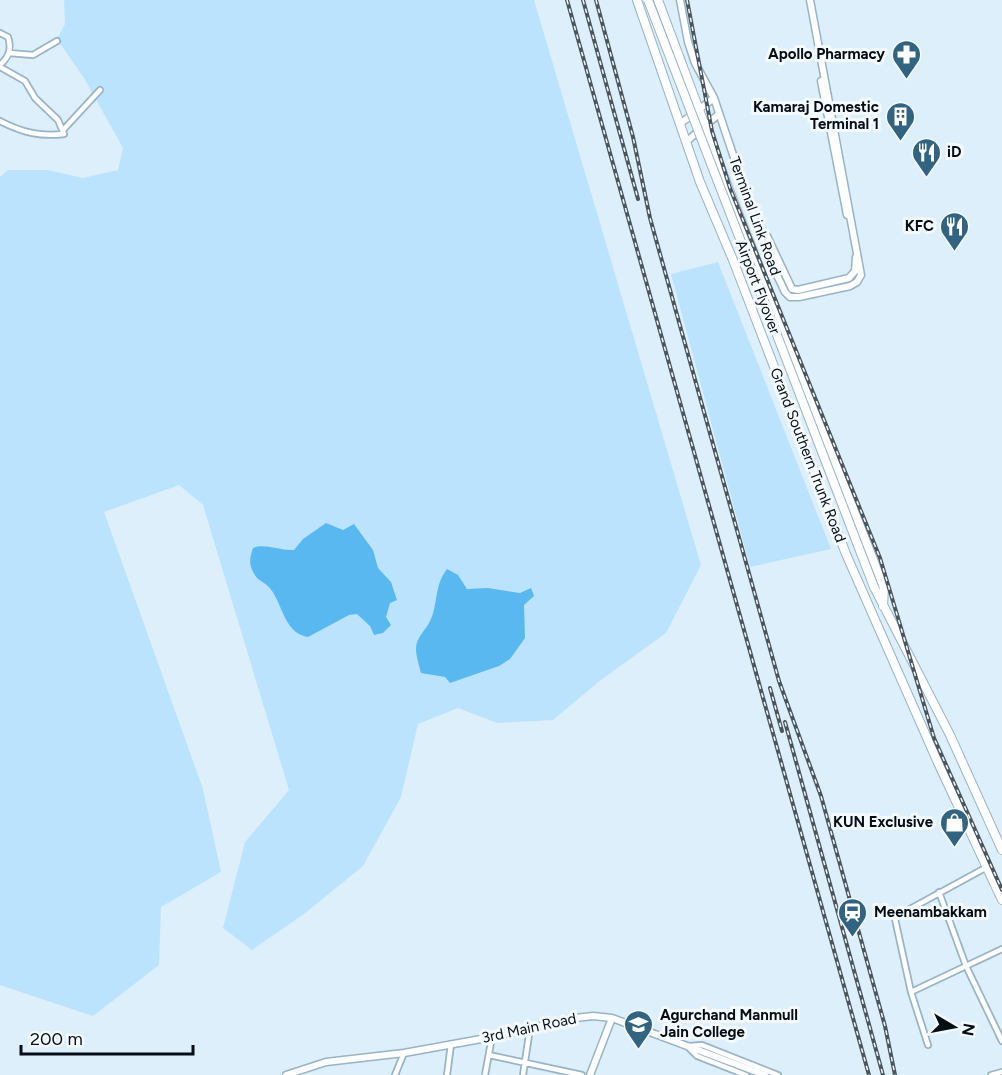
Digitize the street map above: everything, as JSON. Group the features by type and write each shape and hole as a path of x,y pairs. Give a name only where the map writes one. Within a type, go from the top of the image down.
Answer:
{"main road":[{"name":"Grand Southern Trunk Road","path":"637,0 700,182 733,260 846,554 939,765 1002,900"},
{"name":"Airport Flyover","path":"648,0 883,606"},
{"path":"658,0 704,126 884,588 883,606 950,735 1002,850"}],"street":[{"name":"Terminal Link Road","path":"680,0 688,42 695,63 714,98 765,250 782,287 790,297 850,286 857,282 861,275 808,0"},
{"name":"Terminal Link Road","path":"757,224 767,236 792,289 798,290 849,278 855,271 856,260 808,0"},
{"path":"0,33 8,37 9,53 0,66 25,81 35,98 64,129"},
{"path":"9,53 33,55 57,41"},
{"path":"0,122 37,134 51,136 64,134 64,129 100,90"},
{"path":"681,123 714,98"},
{"path":"687,141 719,114"},
{"path":"928,1045 911,992 895,920 899,915 939,891 987,867"},
{"path":"939,891 966,966 1002,1041"},
{"path":"911,992 1002,949"},
{"name":"3rd Main Road","path":"286,1075 326,1062 404,1053 593,1016 612,1018 765,1075"},
{"path":"590,1075 612,1018"},
{"path":"523,1075 530,1028"},
{"path":"485,1075 492,1037"},
{"path":"447,1075 451,1044"},
{"path":"687,1046 698,1056 746,1075"},
{"path":"687,1046 702,1046 778,1075"},
{"path":"395,1075 404,1053"},
{"path":"489,1055 525,1061 561,1073 582,1075"},
{"path":"991,1075 1002,1072"}],"shaded area":[{"path":"64,0 534,0 701,565 666,633 601,680 553,720 497,723 458,708 418,724 401,797 363,866 304,914 252,950 223,928 245,842 289,790 203,505 179,485 104,512 203,789 221,872 161,907 159,965 93,1016 0,985 0,177 8,170 48,170 83,178 118,170 123,148 84,78 57,39 65,24"},
{"path":"718,262 831,549 750,567 671,274"}],"water":[{"path":"326,523 343,530 354,524 373,550 378,568 391,582 397,600 390,603 386,617 391,625 383,633 374,635 370,626 357,614 349,615 308,637 300,635 289,625 272,591 253,572 250,562 253,548 262,546 294,550 303,539"},
{"path":"447,569 458,575 467,589 488,588 520,593 531,588 534,596 524,605 525,638 510,659 499,666 450,683 445,677 421,673 416,649 419,638 432,616 440,582"}],"railway":[{"path":"567,0 869,1075"},
{"path":"583,0 638,199"},
{"path":"596,0 633,137 650,218 779,681 821,796 885,1026 895,1075"},
{"path":"687,0 712,131 730,188 880,558 934,738 1002,890"},
{"path":"770,688 782,731"},
{"path":"785,722 883,1075"}],"place":[{"name":"Apollo Pharmacy","path":"906,80"},
{"name":"Kamaraj Domestic Terminal 1","path":"900,142"},
{"name":"iD","path":"926,178"},
{"name":"KFC","path":"955,252"},
{"name":"KUN Exclusive","path":"954,848"},
{"name":"Meenambakkam","path":"853,938"},
{"name":"Agurchand Manmull Jain College","path":"639,1050"}]}
